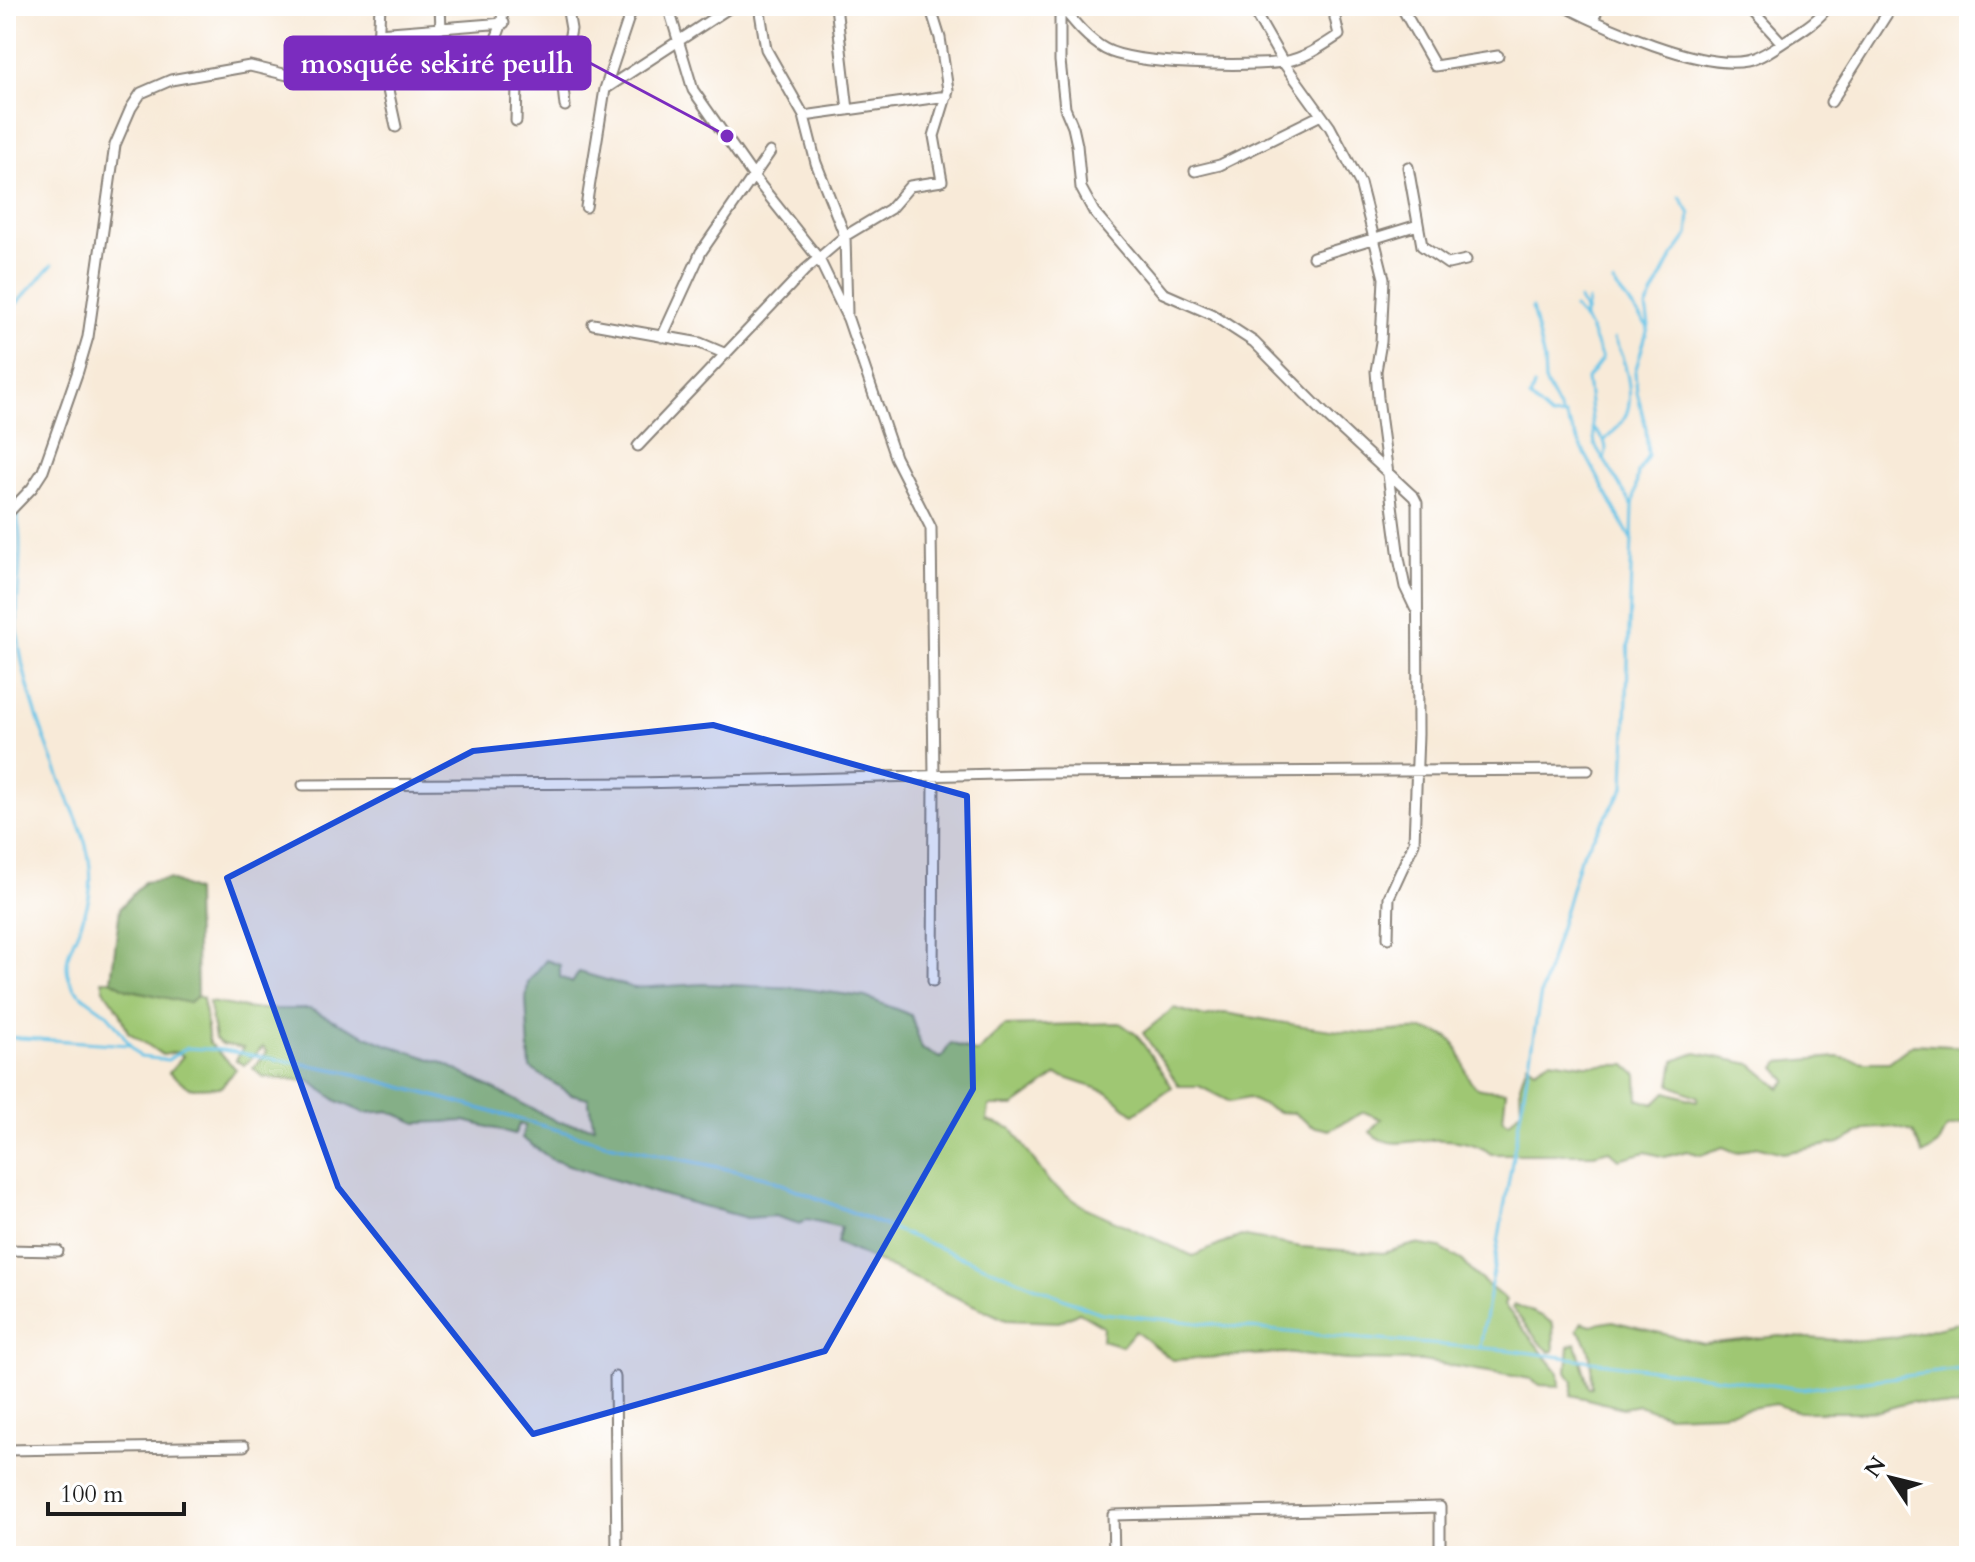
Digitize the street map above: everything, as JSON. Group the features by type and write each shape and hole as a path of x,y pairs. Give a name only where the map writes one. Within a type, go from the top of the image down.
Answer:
{"street":[{"path":"380,6 378,33 396,127"},
{"path":"440,6 441,29"},
{"path":"502,6 504,23 492,49 492,57 517,87 516,121"},
{"path":"565,106 562,79 571,29 567,6"},
{"path":"586,207 605,89 630,6"},
{"path":"668,6 693,90 754,177 819,259 848,319 895,457 931,528 933,981"},
{"path":"605,89 732,6"},
{"path":"759,6 766,49 804,116 816,163 845,236 848,319"},
{"path":"836,6 848,110"},
{"path":"638,446 805,270 845,236 890,209 910,186 942,181 934,136 947,96 947,80 940,38 930,6"},
{"path":"1060,6 1084,34 1105,49 1118,54 1198,64 1283,62 1311,54 1339,35 1336,6"},
{"path":"1060,6 1060,61 1065,108 1075,136 1081,188 1094,212 1163,293 1211,314 1254,342 1417,503 1414,843 1389,897 1388,938"},
{"path":"1251,6 1260,26 1321,115 1360,183 1384,278 1381,342 1376,371 1399,558 1405,587 1416,611"},
{"path":"1258,6 1260,26"},
{"path":"1401,6 1435,66 1498,56"},
{"path":"1564,6 1668,51 1721,61 1748,61 1817,20 1828,6"},
{"path":"1593,19 1600,6"},
{"path":"1748,6 1782,43"},
{"path":"1831,102 1892,6"},
{"path":"378,33 504,23"},
{"path":"6,515 32,488 43,471 78,371 88,337 115,145 141,93 171,80 250,66 292,76 385,70"},
{"path":"804,116 947,96"},
{"path":"1195,171 1220,165 1321,115"},
{"path":"662,337 701,252 770,152"},
{"path":"1408,167 1422,246 1448,264 1466,260"},
{"path":"1313,257 1418,225"},
{"path":"593,324 700,343 726,354"},
{"path":"303,785 638,783 1056,772 1588,770"},
{"path":"6,1250 58,1251"},
{"path":"615,1377 617,1556"},
{"path":"6,1450 244,1446"},
{"path":"1114,1556 1113,1515 1440,1507 1440,1556"}],"highlighted area":[{"path":"713,725 967,796 973,1089 825,1351 533,1434 338,1187 227,878 473,751"}],"green space":[{"path":"169,879 195,891 197,996 189,1003 127,989 111,980 120,908 144,882"},
{"path":"546,960 560,965 560,977 572,983 579,972 634,988 704,984 797,988 865,997 911,1015 922,1049 941,1058 951,1043 977,1053 1004,1026 1120,1023 1137,1035 1172,1087 1134,1114 1107,1092 1057,1075 1014,1106 989,1106 987,1121 1011,1128 1050,1183 1084,1207 1193,1256 1241,1236 1301,1247 1383,1253 1415,1244 1440,1248 1463,1261 1506,1300 1504,1305 1559,1373 1560,1386 1538,1385 1531,1379 1422,1361 1346,1360 1284,1353 1172,1360 1135,1331 1122,1346 1102,1340 1103,1326 1079,1312 1059,1322 1006,1320 837,1243 841,1227 807,1219 800,1224 775,1216 747,1218 655,1193 553,1160 522,1138 525,1126 519,1124 515,1134 465,1121 417,1123 389,1111 365,1113 337,1101 310,1081 263,1077 253,1068 267,1052 263,1047 244,1065 236,1060 243,1048 222,1044 215,1039 209,1002 252,1009 310,1009 380,1042 443,1063 558,1122 594,1127 588,1098 571,1094 530,1068 528,982"},
{"path":"102,980 111,980 127,989 189,1002 197,996 203,998 209,1043 236,1069 221,1087 190,1088 169,1073 183,1056 177,1052 163,1055 128,1032 120,1012 104,990"},
{"path":"1174,1008 1205,1017 1223,1013 1347,1032 1436,1032 1452,1041 1457,1048 1474,1086 1484,1090 1506,1091 1503,1119 1509,1123 1521,1109 1520,1085 1527,1063 1535,1069 1550,1060 1585,1065 1626,1065 1637,1075 1638,1099 1654,1104 1666,1092 1697,1101 1698,1097 1670,1085 1674,1061 1696,1053 1751,1064 1780,1088 1787,1080 1776,1068 1780,1062 1837,1057 1889,1062 1913,1044 1969,1047 1969,1122 1947,1128 1939,1144 1923,1155 1913,1132 1894,1127 1867,1129 1839,1143 1783,1153 1756,1146 1737,1153 1723,1147 1701,1155 1687,1151 1665,1157 1646,1152 1619,1159 1609,1150 1594,1154 1491,1154 1478,1146 1454,1141 1384,1141 1370,1132 1381,1119 1364,1112 1329,1130 1312,1126 1294,1113 1278,1112 1248,1098 1230,1102 1199,1086 1179,1086 1143,1033"},
{"path":"1514,1304 1553,1324 1554,1351 1550,1352 1539,1342 1512,1308"},
{"path":"1969,1320 1969,1406 1948,1407 1911,1402 1879,1411 1799,1412 1775,1404 1721,1413 1667,1415 1639,1405 1623,1408 1571,1395 1573,1382 1567,1372 1569,1346 1576,1343 1589,1388 1592,1387 1589,1349 1577,1330 1582,1322 1591,1325 1613,1321 1704,1344 1779,1336 1851,1341 1900,1337"}],"waterway":[{"path":"1962,185 1969,197"},
{"path":"1480,1348 1541,993 1580,858 1624,788 1633,506 1638,473 1648,456 1635,372 1649,325 1646,308 1672,257 1688,235 1690,214 1680,197"},
{"path":"6,315 52,265"},
{"path":"1613,283 1648,327"},
{"path":"1579,300 1584,308 1584,319"},
{"path":"1586,313 1588,300"},
{"path":"1532,308 1544,361 1545,382 1562,415"},
{"path":"1574,308 1589,326 1602,359 1587,379 1595,445 1632,505"},
{"path":"1605,440 1625,418 1629,406 1625,366 1614,339"},
{"path":"1534,386 1530,398 1551,417 1565,416 1632,541"},
{"path":"1594,429 1605,443 1604,460"},
{"path":"6,485 14,503 20,539 17,616 24,671 54,765 82,834 90,867 89,897 69,954 67,970 76,990 108,1015 130,1045"},
{"path":"6,1037 130,1045 140,1057 168,1060 186,1048 223,1050 343,1071 609,1144 765,1177 1100,1313 1338,1337 1509,1350 1802,1389 1969,1368"}],"place":[{"name":"mosquée sekiré peulh","path":"727,136"}]}
